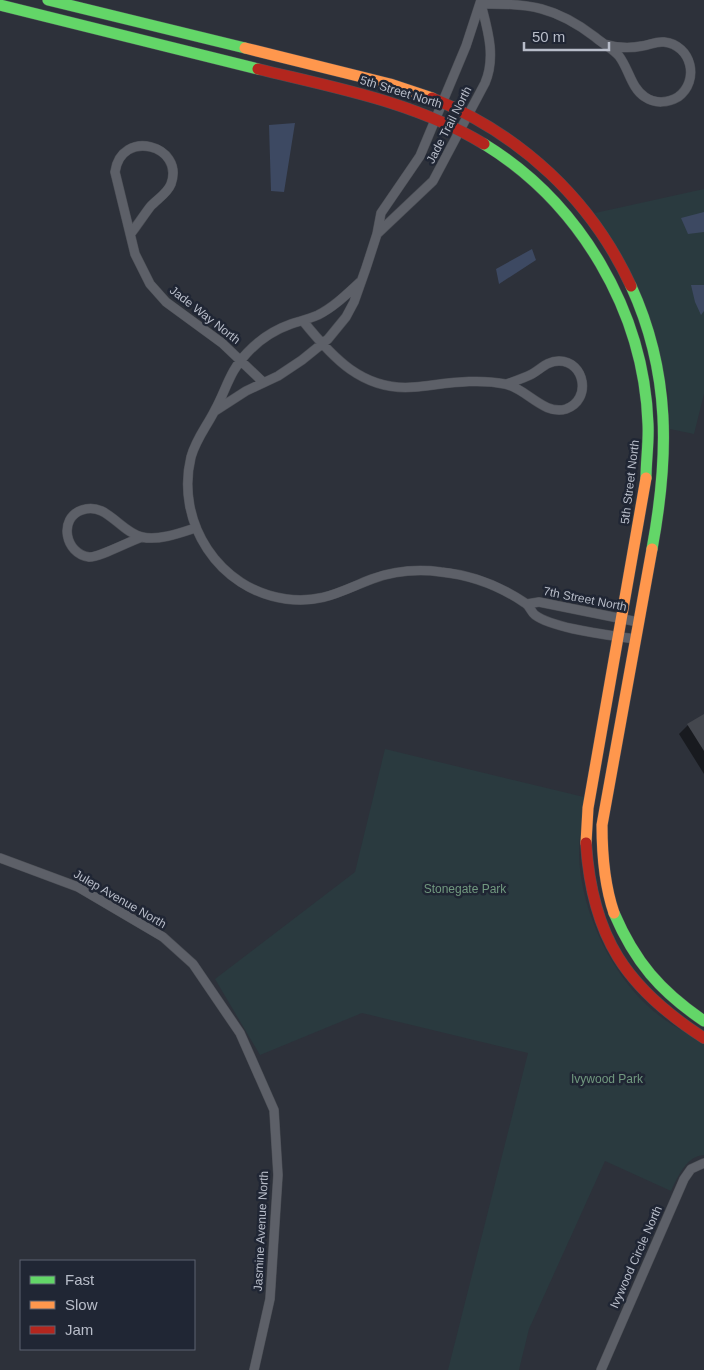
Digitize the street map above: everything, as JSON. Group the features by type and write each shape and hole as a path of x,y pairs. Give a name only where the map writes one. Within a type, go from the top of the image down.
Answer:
{"street":[{"name":"5th Street North","path":"48,0 390,84 443,101 494,128 531,154 579,202 621,264 646,322 661,386 664,458 660,495 602,825 601,854 604,876 614,914 637,959 670,997 704,1020"},
{"name":"Jade Trail North","path":"215,411 246,390 296,365 334,332 351,309 377,234 380,213 414,167 443,101 481,2"},
{"name":"Jade Trail North","path":"377,234 429,187 443,165 487,78 490,62 490,45 481,2"},
{"path":"481,2 521,4 549,10 572,21 618,56 637,90 648,99 667,102 679,96 687,87 690,76 690,63 684,53 675,45 657,42 623,48 604,44"},
{"name":"5th Street North","path":"0,5 392,102 436,117 461,128 502,153 523,169 543,186 577,225 612,281 634,337 646,390 649,450 645,490 588,808 586,854 590,888 607,939 628,974 656,1006 704,1038"},
{"name":"Jade Way North","path":"132,232 152,206 167,192 171,183 172,172 168,159 161,151 150,146 137,146 126,151 119,159 115,168 116,184 132,232 137,260 155,290 172,306 215,338 263,382"},
{"name":"Jade Trail North","path":"195,528 188,494 190,463 197,440 215,411 227,380 240,360 256,344 272,333 329,308 360,282"},
{"path":"303,321 322,344 353,372 379,384 409,388 464,381 507,384 526,392 547,407 558,410 567,408 576,402 583,387 577,370 561,361 550,362 532,374 507,384"},
{"path":"142,537 122,528 105,512 93,508 78,512 70,520 67,529 68,541 74,549 79,554 90,557 101,555 119,545 142,537 160,536 195,528"},
{"name":"7th Street North","path":"195,528 209,553 228,573 250,588 278,598 318,599 344,592 372,579 389,575 433,571 479,580 527,604 534,615 551,622 634,639"},
{"name":"7th Street North","path":"527,604 539,602 638,622"},
{"name":"Julep Avenue North","path":"0,858 78,887 146,926 193,964"},
{"name":"Jasmine Avenue North","path":"193,964 240,1033 274,1110 278,1175 270,1299 254,1370"},
{"name":"Ivywood Circle North","path":"601,1370 684,1179 691,1169 704,1163"}],"green space":[{"path":"704,189 704,394 694,434 670,429 668,391 595,213"},
{"path":"385,749 584,797 579,847 581,876 593,922 603,944 628,985 644,1002 666,1021 704,1042 704,1155 698,1156 687,1163 671,1191 605,1161 529,1329 519,1370 448,1370 528,1053 362,1013 260,1055 215,979 355,872"}],"water":[{"path":"295,123 284,192 271,191 269,125"},
{"path":"704,212 704,232 688,234 681,218"},
{"path":"532,249 536,260 499,284 496,269"},
{"path":"691,285 704,285 704,311 701,315 695,302"}],"building":[{"path":"704,714 704,751 687,724"}],"traffic: fast":[{"path":"48,0 245,48"},
{"path":"0,5 258,69"},
{"path":"484,144 518,168 550,197 577,229 600,264 620,301 634,341 644,382 648,424 646,478"},
{"path":"631,286 654,351 660,383 663,416 662,481 652,549"},
{"path":"614,913 631,946 650,974 674,998 704,1021"}],"traffic: slow":[{"path":"245,48 390,84 432,98"},
{"path":"586,843 588,808 646,478"},
{"path":"614,913 604,869 602,825 652,549"}],"traffic: jam":[{"path":"258,69 346,90 403,107 458,129 484,144"},
{"path":"432,98 495,130 550,173 574,198 595,225 615,254 631,286"},
{"path":"586,843 596,906 605,933 618,957 634,979 654,1000 704,1038"}],"park label":[{"name":"Stonegate Park","path":"465,889"},
{"name":"Ivywood Park","path":"607,1079"}]}
